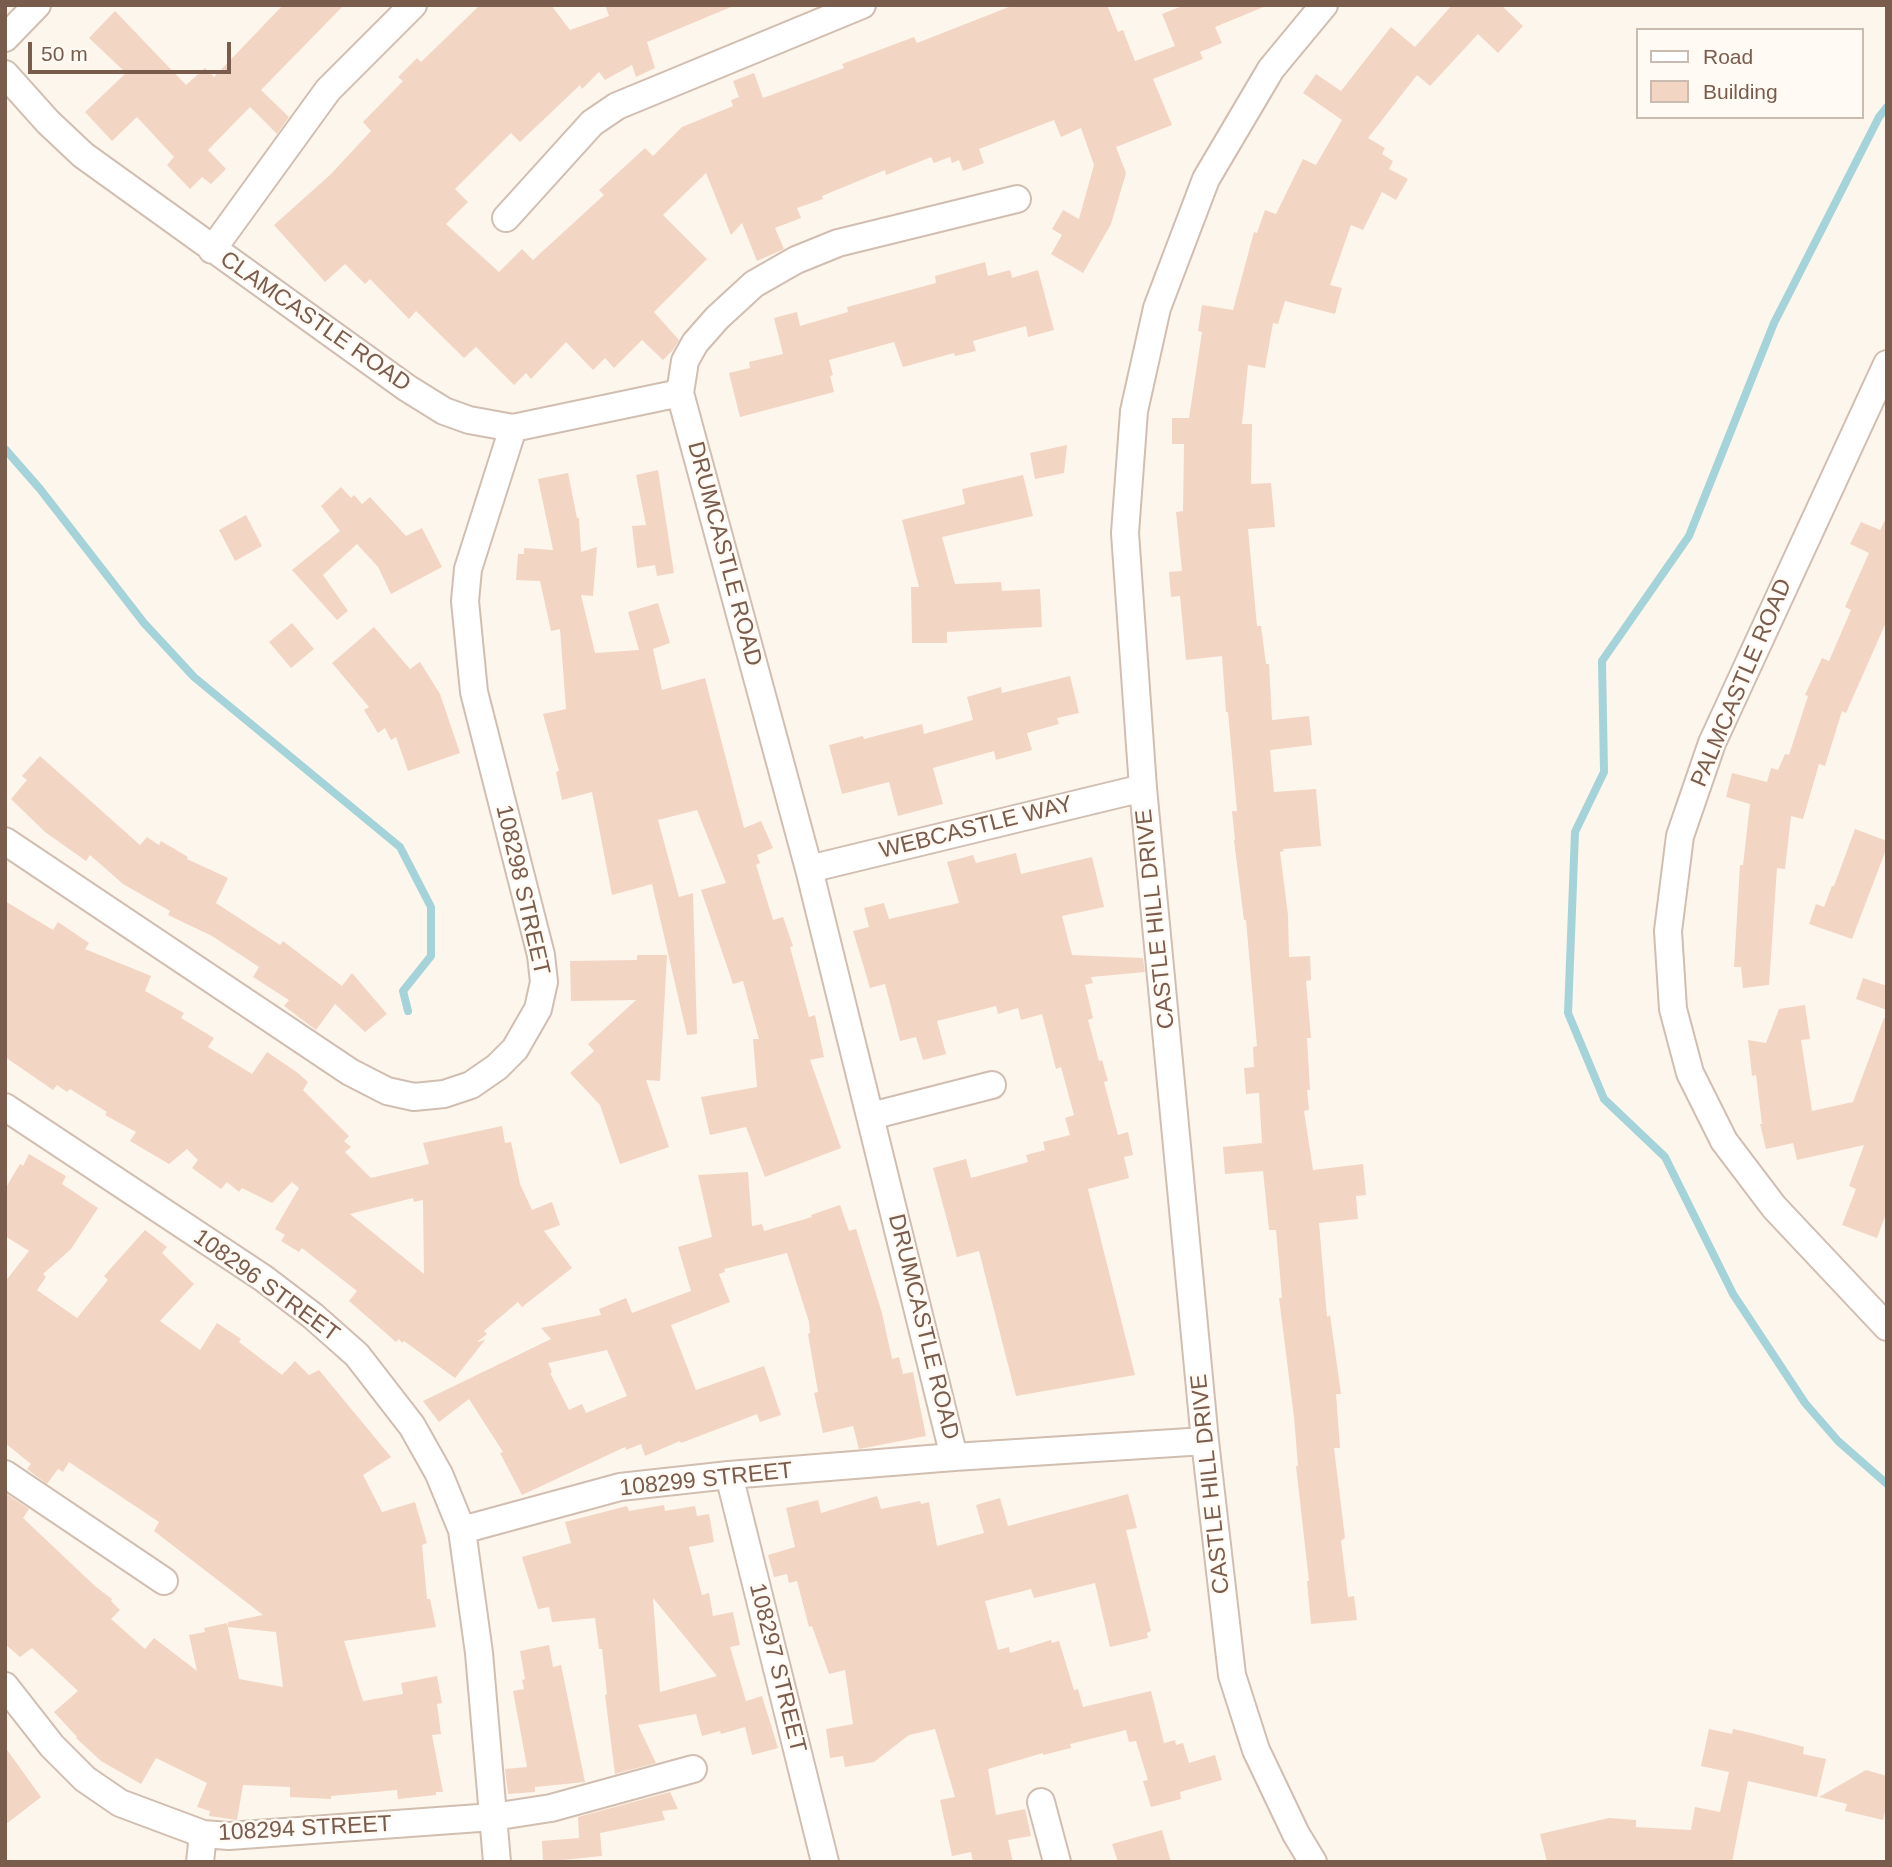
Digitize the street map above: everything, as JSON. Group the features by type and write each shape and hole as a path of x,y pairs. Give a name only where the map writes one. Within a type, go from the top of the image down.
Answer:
{"street":[{"path":"5,38 37,5"},
{"path":"212,250 328,90 413,5"},
{"path":"506,218 592,123 618,106 862,5"},
{"name":"CASTLE HILL DRIVE","path":"1313,1862 1296,1834 1256,1750 1232,1675 1205,1441 1143,788 1125,533 1134,411 1157,308 1206,179 1270,69 1324,5"},
{"name":"CLAMCASTLE ROAD","path":"5,74 48,122 83,155 212,250 407,388 444,411 469,420 513,428 680,393"},
{"name":"DRUMCASTLE ROAD","path":"1017,199 838,243 796,260 754,284 717,318 695,343 685,361 680,393 809,869 954,1457 1205,1441"},
{"name":"PALMCASTLE ROAD","path":"1887,363 1712,743 1680,836 1668,931 1674,1009 1690,1073 1724,1141 1774,1207 1887,1327"},
{"name":"108298 STREET","path":"5,841 350,1072 387,1091 414,1097 444,1094 471,1085 498,1067 515,1049 538,1009 544,982 541,955 474,692 465,601 468,569 513,428"},
{"name":"WEBCASTLE WAY","path":"809,869 1143,788"},
{"path":"871,1116 992,1085"},
{"name":"108296 STREET","path":"5,1107 263,1278 313,1316 357,1355 412,1426 439,1474 462,1530 479,1653 497,1862"},
{"name":"108299 STREET","path":"462,1530 620,1487 729,1475 954,1457"},
{"path":"5,1474 164,1581"},
{"name":"108297 STREET","path":"729,1475 825,1862"},
{"name":"108294 STREET","path":"5,1686 52,1746 85,1779 120,1803 203,1834 229,1836 493,1817 551,1808 693,1769"},
{"path":"1041,1802 1057,1862"},
{"path":"200,1862 203,1834"}],"building":[{"path":"283,5 344,5 261,90 289,117 277,134 250,107 208,150 226,169 211,184 202,177 190,189 167,165 174,157 137,117 112,141 85,112 126,73 89,38 115,11 186,85 205,68 214,77"},
{"path":"480,5 551,5 570,30 609,16 605,5 731,5 647,42 655,68 636,77 632,65 605,80 599,72 582,89 580,85 520,142 511,133 455,189 468,202 446,224 499,272 522,249 533,260 604,195 599,190 645,148 653,156 682,127 733,106 731,100 739,97 733,81 754,73 763,98 844,68 842,64 914,37 917,43 1014,5 1107,5 1118,32 1123,30 1135,61 1175,46 1162,14 1185,5 1266,6 1215,27 1222,43 1200,52 1203,59 1153,79 1172,125 1116,147 1126,173 1111,224 1083,273 1051,254 1062,235 1052,229 1063,210 1079,219 1094,165 1081,128 1061,137 1054,120 979,149 984,163 963,171 959,160 952,163 950,157 934,163 931,157 886,175 885,170 822,196 823,199 797,208 801,218 775,228 784,249 757,261 742,223 731,235 706,173 663,215 707,259 654,312 679,340 673,350 663,360 642,340 614,368 605,358 593,370 566,342 531,379 526,373 514,385 476,347 464,358 416,311 409,319 370,279 365,284 345,264 325,282 274,225 330,175 371,131 363,122 403,81 398,77 417,58 421,62"},
{"path":"1452,5 1501,5 1523,26 1498,53 1478,34 1430,86 1417,75 1368,138 1385,148 1382,154 1393,161 1389,169 1408,179 1396,200 1382,192 1363,230 1351,225 1330,285 1342,288 1335,314 1285,301 1278,324 1273,323 1265,368 1248,365 1242,424 1252,424 1251,484 1271,483 1275,527 1248,529 1257,626 1261,626 1266,664 1269,664 1272,720 1309,716 1312,745 1270,750 1274,792 1316,789 1321,846 1283,849 1284,851 1280,852 1288,915 1289,957 1310,956 1311,980 1306,981 1311,1038 1307,1038 1310,1090 1307,1090 1309,1110 1304,1111 1313,1170 1363,1164 1366,1195 1356,1196 1358,1219 1319,1223 1327,1317 1330,1315 1341,1394 1336,1394 1340,1448 1334,1448 1345,1538 1341,1541 1348,1597 1354,1596 1357,1620 1311,1624 1294,1417 1279,1298 1282,1298 1276,1230 1269,1230 1263,1171 1225,1174 1223,1147 1262,1143 1259,1093 1246,1094 1244,1068 1254,1067 1253,1047 1257,1046 1246,920 1234,840 1232,811 1237,811 1222,656 1186,660 1180,596 1171,597 1169,572 1182,571 1176,512 1183,511 1184,444 1172,444 1172,418 1189,418 1202,332 1198,331 1202,305 1233,310 1254,232 1257,233 1265,210 1276,214 1303,159 1316,165 1342,120 1303,93 1316,74 1341,91 1391,27 1415,47"},
{"path":"985,262 988,276 1010,270 1012,278 1038,270 1054,330 1028,337 1026,326 973,341 976,351 955,356 954,353 903,367 894,342 829,360 834,392 740,417 729,373 750,368 749,362 783,354 774,318 797,312 800,326 848,312 847,307 936,283 935,276"},
{"path":"1067,445 1064,473 1035,479 1030,453"},
{"path":"658,470 674,573 657,576 655,565 637,568 632,526 646,525 636,475"},
{"path":"568,473 579,518 581,552 597,547 593,596 581,595 595,653 639,650 628,612 658,603 670,643 653,649 662,690 705,678 744,828 761,821 773,848 757,855 760,863 756,865 773,920 783,917 793,946 790,947 809,1017 815,1015 824,1057 810,1060 841,1148 765,1177 746,1127 710,1135 701,1097 757,1087 753,1039 759,1039 743,981 733,984 701,890 726,883 697,810 658,820 679,897 693,893 697,1034 687,1035 652,884 612,895 592,792 562,800 556,772 559,771 543,714 566,709 560,629 551,631 540,581 516,580 518,554 524,554 524,548 553,550 538,479"},
{"path":"1023,475 1033,516 942,537 955,584 1001,582 1002,591 1040,589 1042,627 947,632 947,643 912,643 911,587 919,587 902,520 965,504 962,489"},
{"path":"341,487 351,498 354,495 362,504 370,497 406,536 422,528 442,567 391,594 378,567 357,544 323,575 348,611 337,620 292,570 340,531 321,506"},
{"path":"246,515 262,546 235,561 219,530"},
{"path":"1887,516 1887,620 1846,713 1842,711 1825,766 1819,764 1803,819 1791,816 1785,869 1777,868 1769,985 1743,988 1741,967 1734,967 1740,865 1743,865 1750,804 1726,797 1732,773 1767,782 1771,768 1778,770 1785,754 1789,755 1808,696 1805,695 1822,658 1829,661 1851,610 1845,607 1869,553 1850,544 1861,522 1880,530"},
{"path":"292,623 314,649 291,668 269,642"},
{"path":"374,627 410,669 420,662 440,694 460,753 408,771 396,737 391,740 385,728 378,733 364,710 369,707 332,663"},
{"path":"1070,676 1079,713 1057,718 1059,724 1027,733 1032,750 996,760 994,751 933,768 943,804 898,816 889,782 842,794 829,745 922,724 924,734 973,720 967,697 1001,687 1002,693"},
{"path":"40,756 140,845 147,837 159,845 161,841 188,857 187,859 228,878 216,903 280,945 283,941 342,986 352,973 387,1014 365,1032 335,1004 316,1030 284,1006 289,1000 253,977 259,967 212,936 168,915 170,911 123,884 90,855 86,861 45,832 11,799 27,780 22,776"},
{"path":"1855,829 1887,841 1887,847 1852,939 1809,924 1816,904 1824,907"},
{"path":"1016,853 1021,874 1092,857 1104,907 1062,916 1072,955 1143,958 1145,972 1091,977 1093,983 1085,985 1093,1018 1088,1020 1099,1061 1102,1060 1108,1081 1104,1082 1118,1135 1128,1132 1133,1155 1124,1157 1129,1178 1088,1189 1135,1375 1016,1396 979,1251 957,1257 933,1168 966,1159 971,1178 1028,1162 1026,1155 1045,1150 1043,1142 1070,1135 1065,1118 1074,1115 1061,1067 1056,1069 1042,1014 1021,1020 1018,1008 998,1014 996,1006 937,1021 946,1054 923,1060 916,1037 900,1041 885,984 870,988 853,931 869,927 864,908 884,903 889,919 959,903 947,862 973,855 976,863"},
{"path":"5,901 53,930 58,922 89,943 85,949 151,976 145,991 184,1013 181,1018 214,1038 208,1047 252,1074 267,1052 298,1073 308,1082 303,1090 349,1136 344,1141 351,1147 345,1152 371,1178 429,1164 423,1143 502,1126 505,1143 511,1142 520,1184 532,1210 552,1202 560,1225 544,1231 572,1268 522,1307 518,1302 484,1331 487,1334 477,1342 485,1340 455,1378 404,1341 402,1343 399,1339 396,1342 349,1301 357,1291 302,1248 299,1252 281,1241 285,1235 275,1229 299,1188 292,1182 272,1203 242,1188 239,1192 227,1182 221,1189 192,1168 198,1160 187,1149 169,1164 130,1141 136,1132 105,1115 107,1112 70,1089 67,1092 57,1085 53,1090 5,1057","holes":["413,1198 414,1202 423,1200 424,1274 350,1214"]},
{"path":"637,955 667,955 660,1081 646,1080 669,1147 620,1164 600,1105 570,1073 594,1051 588,1044 636,1000 571,1001 570,961 637,960"},
{"path":"1863,978 1887,986 1887,1010 1856,999"},
{"path":"1805,1005 1810,1039 1801,1040 1812,1111 1853,1102 1884,1018 1887,1018 1887,1211 1877,1238 1842,1225 1856,1189 1849,1186 1864,1145 1797,1160 1793,1143 1766,1149 1760,1124 1756,1075 1752,1076 1748,1040 1766,1043 1779,1009"},
{"path":"29,1154 66,1176 62,1184 98,1208 71,1249 43,1274 46,1277 37,1290 77,1318 108,1280 104,1276 145,1230 167,1247 162,1253 194,1284 160,1321 200,1350 217,1323 241,1339 239,1342 282,1375 295,1361 309,1375 319,1370 391,1457 363,1475 382,1512 415,1502 427,1543 422,1545 427,1599 430,1599 436,1627 344,1641 363,1701 403,1694 401,1683 437,1676 442,1703 437,1704 441,1734 432,1735 443,1792 398,1799 397,1790 331,1796 331,1799 290,1797 290,1787 243,1785 237,1820 209,1816 210,1811 197,1807 207,1783 156,1758 141,1784 101,1761 76,1738 54,1712 78,1691 32,1648 20,1657 5,1644 7,1494 29,1509 23,1518 112,1599 120,1610 111,1619 145,1649 154,1638 197,1671 189,1635 205,1632 204,1628 227,1623 239,1679 283,1687 276,1632 228,1627 228,1622 263,1615 154,1531 159,1522 69,1462 63,1472 58,1469 47,1484 27,1469 31,1464 5,1443 5,1282 29,1251 5,1236 5,1189"},
{"path":"748,1172 752,1226 762,1224 764,1231 812,1217 811,1215 840,1205 849,1231 856,1229 882,1313 892,1359 899,1357 903,1374 913,1372 926,1436 859,1449 853,1426 823,1433 814,1393 818,1392 808,1334 809,1322 787,1253 724,1269 725,1272 719,1274 730,1302 671,1325 696,1390 764,1366 781,1415 760,1422 757,1414 645,1456 641,1444 626,1450 625,1447 522,1495 500,1453 503,1452 469,1399 439,1422 423,1401 551,1339 541,1328 601,1315 599,1309 626,1298 632,1313 691,1291 678,1247 712,1237 698,1175","holes":["607,1350 627,1396 586,1413 582,1404 569,1410 550,1373 552,1372 548,1363"]},
{"path":"1128,1494 1137,1528 1126,1530 1151,1631 1147,1633 1148,1638 1110,1647 1095,1583 1034,1598 1031,1589 985,1601 998,1650 1009,1647 1010,1653 1051,1640 1052,1643 1059,1641 1074,1690 1078,1689 1083,1707 1151,1691 1164,1743 1175,1740 1176,1745 1183,1743 1189,1763 1215,1755 1222,1780 1180,1792 1181,1799 1151,1807 1143,1781 1148,1780 1136,1741 1129,1742 1126,1730 1070,1744 1071,1748 988,1769 996,1815 1025,1809 1031,1836 1008,1840 1013,1862 973,1862 971,1852 952,1856 940,1800 955,1797 935,1729 909,1735 874,1762 845,1767 843,1756 830,1758 826,1729 853,1724 845,1670 829,1674 812,1626 809,1627 797,1581 789,1583 787,1574 774,1577 768,1555 795,1547 786,1508 818,1500 821,1513 877,1496 881,1509 920,1501 921,1504 929,1502 937,1546 984,1533 976,1505 1000,1498 1008,1526"},
{"path":"664,1505 665,1511 695,1506 697,1516 709,1514 714,1542 689,1547 702,1595 709,1593 713,1616 733,1612 740,1645 730,1647 746,1701 762,1696 778,1748 752,1755 745,1727 702,1736 696,1714 638,1725 656,1763 615,1774 602,1649 599,1649 595,1618 552,1622 549,1607 538,1609 522,1557 571,1543 565,1522 627,1506 629,1511","holes":["653,1598 717,1676 660,1692"]},
{"path":"549,1645 553,1667 561,1665 585,1782 535,1787 535,1792 508,1794 505,1769 527,1767 513,1691 524,1689 520,1651"},
{"path":"1709,1729 1732,1734 1733,1729 1755,1734 1804,1747 1803,1754 1826,1759 1817,1797 1748,1781 1732,1862 1547,1862 1540,1834 1609,1818 1636,1820 1636,1827 1691,1830 1695,1807 1720,1812 1729,1772 1701,1766"},
{"path":"5,1747 41,1797 5,1825"},
{"path":"1866,1770 1887,1776 1887,1804 1883,1820 1845,1811 1847,1804 1819,1797"},
{"path":"670,1792 678,1809 662,1811 665,1820 600,1833 602,1856 543,1862 542,1841 579,1838 578,1817"},
{"path":"1162,1830 1171,1862 1118,1862 1112,1844"}],"waterway":[{"path":"1887,107 1879,117 1774,323 1689,536 1602,661 1604,772 1575,832 1568,1013 1604,1099 1665,1157 1733,1294 1805,1403 1838,1441 1887,1484"},
{"path":"5,449 40,489 144,623 194,677 400,847 431,907 431,956 403,991 408,1011"}]}
